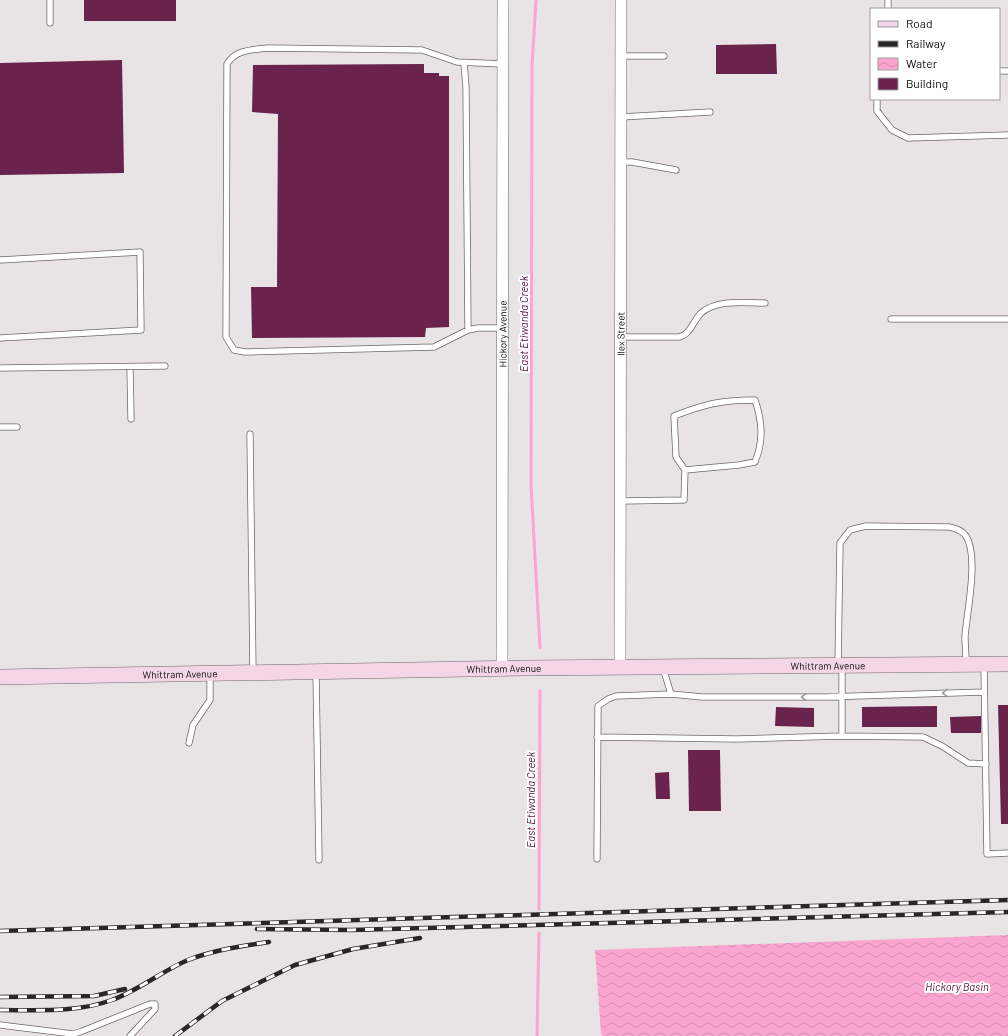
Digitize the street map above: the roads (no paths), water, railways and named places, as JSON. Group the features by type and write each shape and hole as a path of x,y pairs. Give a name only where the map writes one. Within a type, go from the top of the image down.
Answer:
{"street":[{"name":"Hickory Avenue","path":"502,669 503,0"},
{"name":"Ilex Street","path":"620,668 621,0"},
{"name":"Whittram Avenue","path":"0,677 526,668 1008,664"}],"lane":[{"path":"50,0 50,23"},
{"path":"503,64 464,63 422,50 268,48 244,51 232,57 227,64 226,337 234,350 245,352 434,347 468,330 478,328 503,328"},
{"path":"621,56 664,56"},
{"path":"464,63 466,87 468,330"},
{"path":"876,100 877,111 888,126 892,130 908,138 1008,135"},
{"path":"621,117 710,112"},
{"path":"621,162 632,162 676,170"},
{"path":"0,260 140,252 141,330 0,338"},
{"path":"621,337 679,337 687,333 699,316 709,308 729,304 765,304"},
{"path":"891,319 1008,319"},
{"path":"0,368 165,366"},
{"path":"130,367 131,419"},
{"path":"621,501 684,500 685,470 676,457 674,416 699,406 727,400 755,400 762,420 761,448 755,462 685,470"},
{"path":"0,427 17,427"},
{"path":"250,434 253,673"},
{"path":"842,736 843,695 840,666 840,543 850,530 866,526 950,526 961,530 966,537 970,550 971,597 965,638 966,664"},
{"path":"984,664 987,854 1008,853"},
{"path":"663,668 671,694"},
{"path":"316,672 319,860"},
{"path":"189,743 194,726 210,700 210,674"},
{"path":"597,859 597,737 598,706 601,702 616,696 671,694 702,697 984,692"},
{"path":"597,737 737,739 842,736 923,737 942,746 968,763 986,764"},
{"path":"0,1025 73,1034 150,1004 155,1004 155,1009 130,1036"}],"water":[{"name":"Hickory Basin","path":"1008,935 1008,1036 603,1036 601,1034 595,950"}],"waterway":[{"name":"East Etiwanda Creek","path":"536,0 532,66 531,484 540,648"},
{"name":"East Etiwanda Creek","path":"539,909 540,691"},
{"name":"East Etiwanda Creek","path":"537,1036 539,933"}],"railway":[{"path":"0,931 1008,900"},
{"path":"257,929 351,930 1008,912"},
{"path":"175,1036 222,1001 295,965 353,949 420,938"},
{"path":"0,1010 57,1010 98,1004 122,996 188,960 218,951 269,942"},
{"path":"0,997 94,996 125,989"}]}
